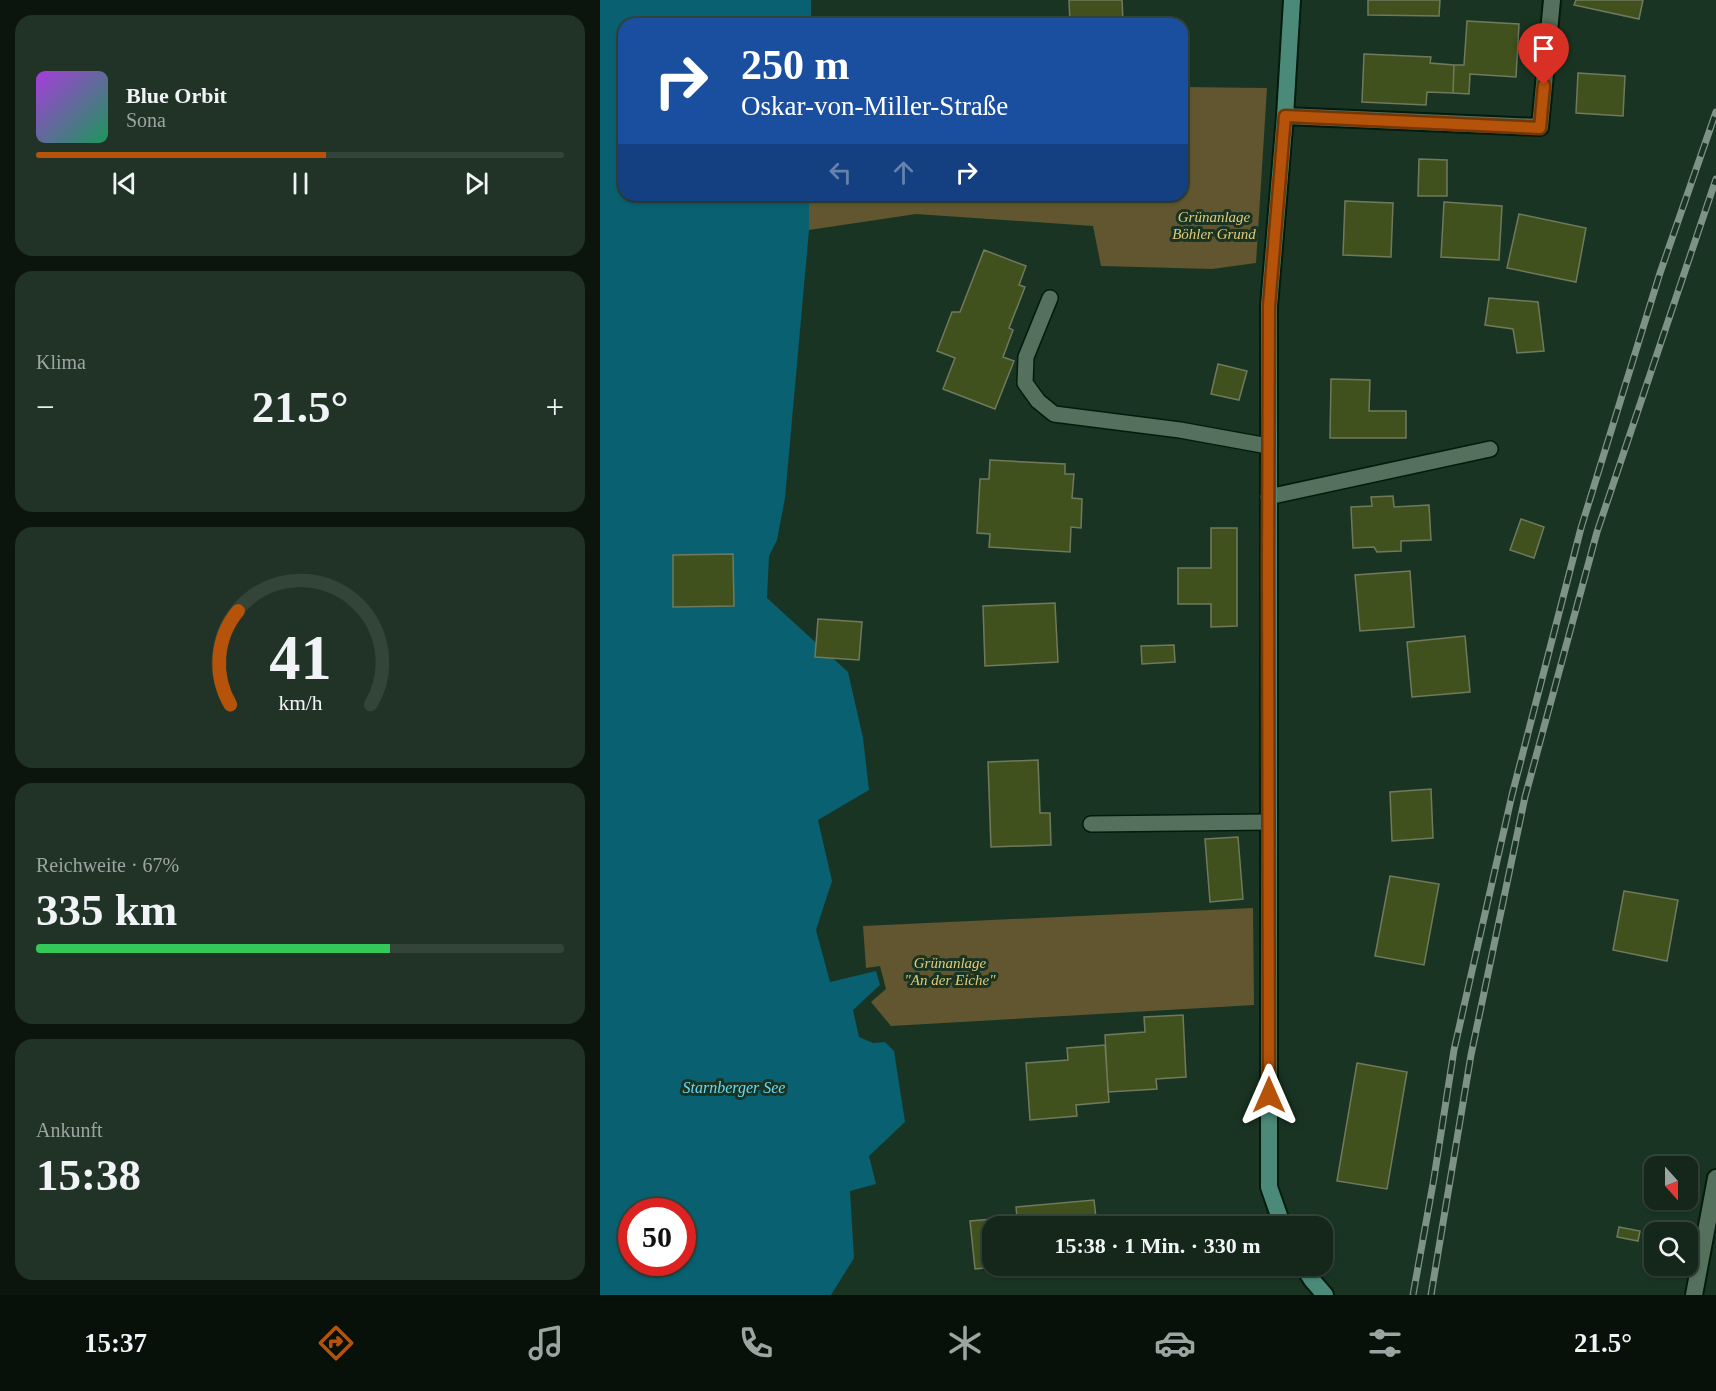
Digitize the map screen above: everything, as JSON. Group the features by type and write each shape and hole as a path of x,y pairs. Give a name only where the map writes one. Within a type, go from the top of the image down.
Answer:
{"main road":[{"path":"1279,1216 1269,1187 1269,306 1292,0"},
{"path":"1309,1276 1325,1295"}],"street":[{"path":"1285,116 1540,128 1552,0"},
{"path":"1694,1295 1716,1178"}],"lane":[{"path":"1050,298 1026,357 1025,383 1038,401 1054,414 1179,430 1268,446"},
{"path":"1268,497 1490,449"},
{"path":"1091,824 1268,822"}],"green space":[{"name":"Grünanlage Böhler Grund","path":"1188,87 1267,88 1256,263 1212,269 1101,266 1093,226 916,214 809,230 809,201 1188,201"},
{"name":"Grünanlage \"An der Eiche\"","path":"1253,908 1254,1005 891,1026 871,1002 886,989 880,966 866,968 863,926"}],"water":[{"name":"Starnberger See","path":"600,0 811,0 811,18 618,18 618,201 809,201 809,230 785,498 777,540 769,556 767,598 848,672 863,738 869,790 818,820 832,881 816,930 830,982 876,971 880,985 853,1010 859,1037 873,1043 885,1042 894,1051 905,1122 869,1156 876,1184 850,1191 854,1258 831,1295 600,1295"}],"building":[{"path":"1069,0 1122,0 1123,18 1070,18"},
{"path":"1368,0 1440,0 1439,16 1368,15"},
{"path":"1576,0 1643,0 1639,19 1574,5"},
{"path":"1467,21 1519,24 1516,77 1470,74 1469,94 1453,93 1454,65 1464,65"},
{"path":"1364,54 1431,57 1430,63 1454,65 1453,93 1427,92 1426,105 1362,102"},
{"path":"1578,73 1625,76 1623,116 1576,113"},
{"path":"1419,159 1447,160 1447,196 1418,196"},
{"path":"1345,201 1393,203 1391,257 1343,255"},
{"path":"1444,202 1502,206 1499,260 1441,257"},
{"path":"1519,214 1586,228 1576,282 1507,268"},
{"path":"984,250 1026,266 1019,285 1025,287 1009,328 1013,330 1003,357 1014,361 995,409 943,389 955,358 937,351 952,312 960,312"},
{"path":"1489,298 1538,302 1544,351 1517,353 1513,329 1485,325"},
{"path":"1218,364 1247,371 1239,400 1211,394"},
{"path":"1331,379 1370,380 1369,411 1406,411 1406,438 1330,438"},
{"path":"990,460 1065,464 1065,474 1074,474 1072,498 1082,499 1081,528 1071,527 1070,552 989,547 990,534 977,533 980,479 989,479"},
{"path":"1393,496 1394,507 1429,505 1431,540 1401,541 1401,551 1377,552 1374,547 1353,548 1351,507 1372,506 1371,497"},
{"path":"1521,519 1544,527 1534,558 1510,550"},
{"path":"1211,528 1237,528 1237,626 1211,627 1211,604 1178,604 1178,568 1211,568"},
{"path":"733,554 734,606 673,607 673,555"},
{"path":"1410,571 1414,627 1360,631 1355,575"},
{"path":"1055,603 1058,662 985,666 983,606"},
{"path":"818,619 862,622 859,660 815,657"},
{"path":"1465,636 1470,692 1412,697 1407,642"},
{"path":"1174,645 1175,662 1142,664 1141,646"},
{"path":"1038,760 1040,813 1050,813 1051,845 991,847 988,762"},
{"path":"1431,789 1433,838 1392,841 1390,792"},
{"path":"1238,837 1243,899 1210,902 1205,839"},
{"path":"1390,876 1439,884 1424,965 1375,956"},
{"path":"1624,891 1678,900 1667,961 1613,950"},
{"path":"1183,1015 1186,1077 1156,1079 1157,1089 1108,1092 1105,1035 1145,1032 1144,1017"},
{"path":"1105,1045 1109,1102 1076,1105 1077,1116 1030,1120 1026,1063 1068,1060 1067,1048"},
{"path":"1357,1063 1407,1072 1387,1189 1337,1181"},
{"path":"1094,1200 1096,1216 1017,1216 1016,1207"},
{"path":"982,1220 982,1268 975,1269 970,1221"},
{"path":"1619,1227 1640,1231 1638,1241 1617,1237"}],"railway":[{"path":"1413,1295 1454,1050 1512,795 1581,528 1660,273 1716,112"},
{"path":"1431,1295 1471,1055 1525,797 1597,532 1716,179"}],"route":[{"path":"1269,1095 1269,306 1285,116 1540,128 1544,85"}]}
